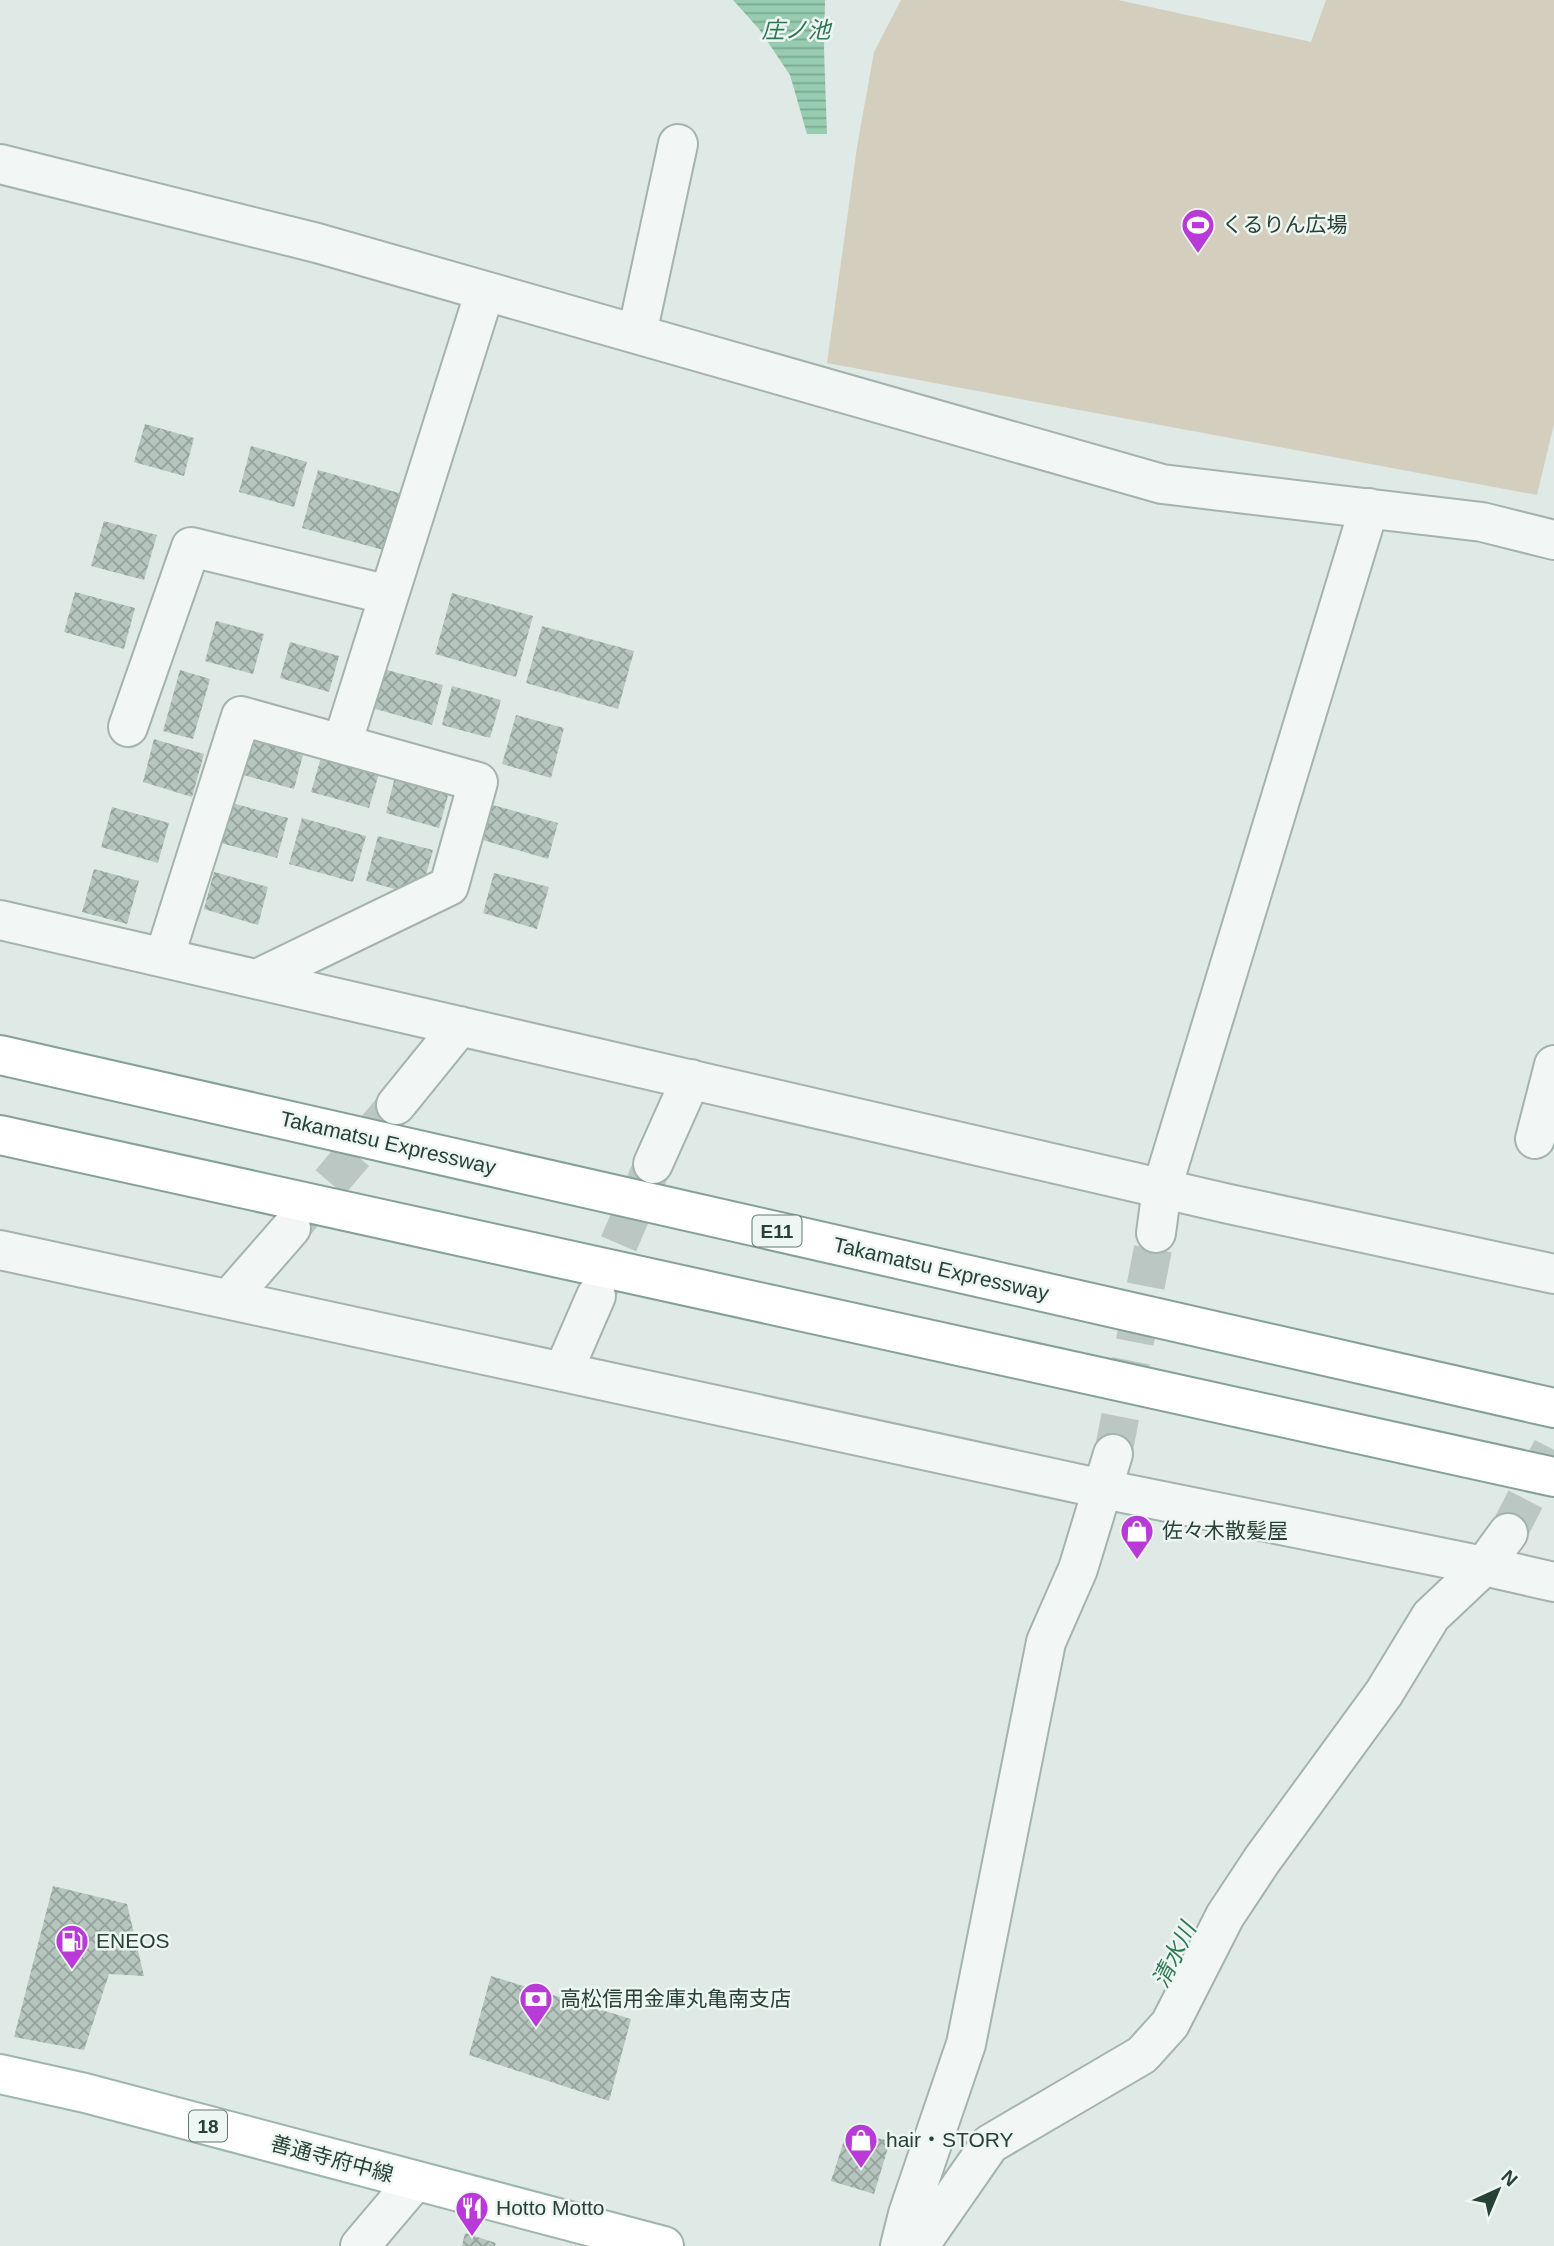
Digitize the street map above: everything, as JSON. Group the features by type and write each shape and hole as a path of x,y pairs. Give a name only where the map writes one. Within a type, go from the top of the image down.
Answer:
{"main road":[{"name":"Takamatsu Expressway","path":"0,1055 1554,1408"},
{"path":"0,1135 1554,1477"},
{"name":"善通寺府中線","path":"0,2074 85,2093 664,2246"}],"street":[{"path":"637,334 678,144"},
{"path":"0,164 317,243 1162,484 1482,522 1554,540"},
{"path":"342,744 485,290"},
{"path":"1156,1233 1161,1188 1369,508"},
{"path":"128,727 191,547 388,595"},
{"path":"164,958 241,716 478,782 449,886 257,979"},
{"path":"0,920 1161,1188 1554,1273"},
{"path":"396,1105 460,1026"},
{"path":"1535,1139 1554,1065"},
{"path":"653,1164 691,1079"},
{"path":"229,1299 291,1228"},
{"path":"0,1250 563,1372 1108,1472 1554,1582"},
{"path":"563,1372 596,1296"},
{"path":"900,2246 908,2214 967,2044 1046,1643 1078,1569 1108,1472"},
{"path":"919,2246 990,2144 1142,2055 1170,2024 1225,1916 1262,1860 1384,1693 1431,1616 1484,1566 1508,1534"},
{"path":"360,2246 415,2181"}],"shaded area":[{"name":"くるりん広場","path":"901,0 1118,0 1311,42 1326,0 1554,0 1554,424 1537,495 827,363 857,147 874,52"}],"water":[{"name":"庄ノ池","path":"733,0 825,0 827,134 807,134 790,75 759,29"}],"building":[{"path":"145,424 194,438 184,476 134,462"},
{"path":"251,446 307,462 294,507 239,492"},
{"path":"318,470 406,495 391,552 302,528"},
{"path":"104,521 157,535 144,580 91,566"},
{"path":"75,592 135,608 124,649 64,632"},
{"path":"452,593 533,616 516,677 435,654"},
{"path":"216,621 264,634 253,674 205,661"},
{"path":"542,626 634,651 618,709 526,683"},
{"path":"290,642 339,656 329,692 280,678"},
{"path":"383,669 443,685 432,725 372,708"},
{"path":"180,670 210,679 193,739 163,731"},
{"path":"452,686 501,700 490,738 442,725"},
{"path":"516,715 564,728 551,778 502,764"},
{"path":"250,736 304,751 294,789 240,774"},
{"path":"154,739 204,754 192,797 143,782"},
{"path":"322,754 380,770 369,808 311,792"},
{"path":"396,773 450,788 439,828 386,813"},
{"path":"232,803 288,818 277,858 221,843"},
{"path":"493,805 558,823 548,859 483,840"},
{"path":"112,807 169,823 158,863 101,847"},
{"path":"302,818 366,836 353,882 289,864"},
{"path":"378,836 433,850 420,896 366,881"},
{"path":"94,869 139,881 127,924 82,912"},
{"path":"214,872 268,887 258,925 204,909"},
{"path":"494,873 549,887 537,929 483,913"},
{"path":"53,1886 127,1904 144,1976 109,1974 84,2050 14,2037"},
{"path":"491,1976 631,2019 609,2101 469,2055"},
{"path":"847,2131 890,2141 874,2194 831,2181"},
{"name":"Hotto Motto","path":"465,2233 496,2243 495,2246 462,2246"}],"tunnel":[{"path":"293,1226 396,1105"},
{"path":"596,1296 651,1169"},
{"path":"1113,1454 1156,1233"},
{"path":"1508,1533 1554,1444"}],"place":[{"name":"くるりん広場","path":"1198,255"},
{"name":"佐々木散髪屋","path":"1137,1561"},
{"name":"ENEOS","path":"72,1971"},
{"name":"高松信用金庫丸亀南支店","path":"536,2029"},
{"name":"hair・STORY","path":"861,2170"},
{"name":"Hotto Motto","path":"472,2238"}],"water label":[{"name":"清水川","path":"1174,1955"}]}
